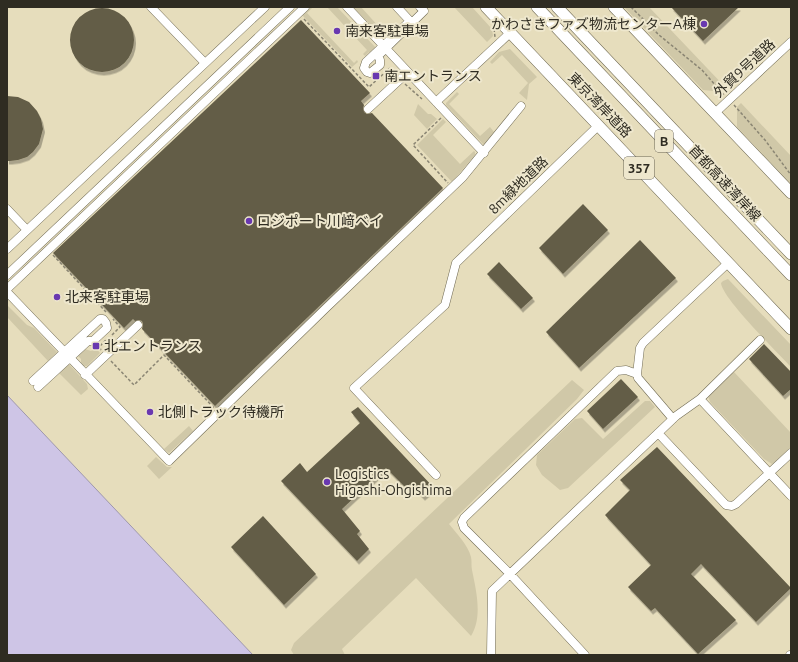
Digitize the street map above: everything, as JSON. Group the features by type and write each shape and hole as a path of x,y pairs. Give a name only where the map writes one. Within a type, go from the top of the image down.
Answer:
{"highway":[{"name":"東京湾岸道路","path":"486,7 791,329"},
{"name":"首都高速湾岸線","path":"538,7 791,275"},
{"name":"首都高速湾岸線","path":"557,7 791,254"},
{"path":"614,7 791,193"}],"street":[{"path":"151,7 204,63"},
{"path":"7,249 265,7"},
{"path":"7,275 290,7"},
{"path":"7,289 304,7"},
{"path":"346,7 484,153"},
{"path":"384,47 410,21 397,7"},
{"path":"384,47 424,11 420,7"},
{"path":"436,102 510,33"},
{"name":"外貿9号道路","path":"715,113 791,42"},
{"path":"368,109 408,72"},
{"path":"7,292 169,461 463,177 521,106"},
{"name":"8m緑地道路","path":"436,475 354,388 445,304 456,263 598,126"},
{"path":"7,209 27,230"},
{"path":"673,419 643,385 637,374 640,348 643,343 728,262"},
{"path":"86,375 138,325"},
{"path":"35,384 85,338 77,328"},
{"path":"491,655 492,591 673,419 700,399 760,340"},
{"path":"585,655 510,574 464,528 462,522 464,518 617,371 626,370 637,374"},
{"path":"700,399 791,496"},
{"path":"658,433 726,505 732,506 791,453"}],"path":[{"path":"632,7 658,35 702,70 765,140 791,175"},
{"path":"302,17 369,87 390,68 396,75"},
{"path":"494,28 495,38"},
{"path":"404,82 424,100"},
{"path":"438,115 441,118 413,145 449,185"},
{"path":"51,253 120,327 99,347 102,351"},
{"path":"110,360 134,385 164,355 216,410"}],"shaded area":[{"path":"7,7 791,7 791,655 253,655 7,395"},
{"path":"310,7 313,7 307,13 354,63 357,60 358,62 352,67 302,15"},
{"path":"327,7 337,7 377,49 372,54 369,52 365,56 363,54 367,50"},
{"path":"353,7 361,7 389,38 386,41"},
{"path":"454,7 472,7 492,29 493,36 487,42"},
{"path":"624,7 649,7 727,89 723,92 703,90"},
{"path":"510,49 537,77 529,84 527,100 519,93 528,83 502,55 492,64 490,62 499,52"},
{"path":"457,92 459,94 449,104 480,136 490,127 494,132 484,145 446,105 446,103"},
{"path":"741,103 791,156 791,184 737,127 737,107"},
{"path":"418,104 428,114 431,114 437,119 427,129 414,115"},
{"path":"443,119 446,122 433,135 460,164 474,151 475,152 475,155 452,182 417,145"},
{"path":"728,279 791,345 791,367 740,312 731,300 721,283"},
{"path":"7,305 27,325 34,328 57,352 48,361 7,317"},
{"path":"96,348 100,353 87,366 81,366 81,359 77,355 85,349 91,351"},
{"path":"68,363 87,384 88,389 81,395 58,372"},
{"path":"734,372 791,433 791,447 772,464 764,459 710,402 708,396"},
{"path":"572,380 584,390 577,399 449,524 465,544 471,557 478,612 475,629 471,636 416,578 342,649 345,655 294,655 291,650 294,643"},
{"path":"7,395 253,655 7,655"},
{"path":"645,401 650,401 655,407 568,488 560,490 542,475 536,465 537,455 575,419 582,418 603,439"},
{"path":"189,426 193,431 169,453 164,449"},
{"path":"156,457 167,467 172,467 159,479 147,466"}],"building":[{"name":"かわさきファズ物流センターA棟","path":"671,7 739,7 703,41"},
{"path":"96,8 108,8 125,17 132,28 134,40 132,52 125,63 108,72 96,72 84,67 75,58 70,46 70,34 75,22 84,13"},
{"name":"ロジポート川﨑ベイ","path":"301,20 370,93 361,101 364,105 364,112 367,114 372,113 443,188 215,406 142,329 142,321 135,321 133,319 124,328 53,253"},
{"path":"7,96 18,97 29,102 37,111 41,119 43,129 39,144 33,152 27,157 10,161 7,161"},
{"path":"583,204 608,230 563,274 539,248"},
{"path":"640,240 676,278 579,368 546,332"},
{"path":"499,262 533,298 521,309 487,274"},
{"path":"764,344 791,372 791,389 783,396 749,359"},
{"path":"621,379 638,397 603,429 587,411"},
{"name":"Logistics Higashi-Ohgishima","path":"358,407 434,488 423,497 410,484 406,488 386,468 342,509 360,531 357,534 369,549 357,561 281,481 300,463 307,472 360,423 351,412"},
{"path":"657,447 791,588 756,622 701,564 691,574 736,620 698,654 655,608 651,611 628,587 651,565 605,515 630,490 620,480"},
{"path":"263,516 316,574 284,605 231,547"}],"place":[{"name":"かわさきファズ物流センターA棟","path":"704,24"},
{"name":"南来客駐車場","path":"337,31"},
{"name":"南エントランス","path":"376,76"},
{"name":"ロジポート川﨑ベイ","path":"249,221"},
{"name":"北来客駐車場","path":"57,297"},
{"name":"北エントランス","path":"96,346"},
{"name":"北側トラック待機所","path":"150,412"},
{"name":"Logistics Higashi-Ohgishima","path":"327,482"}]}
